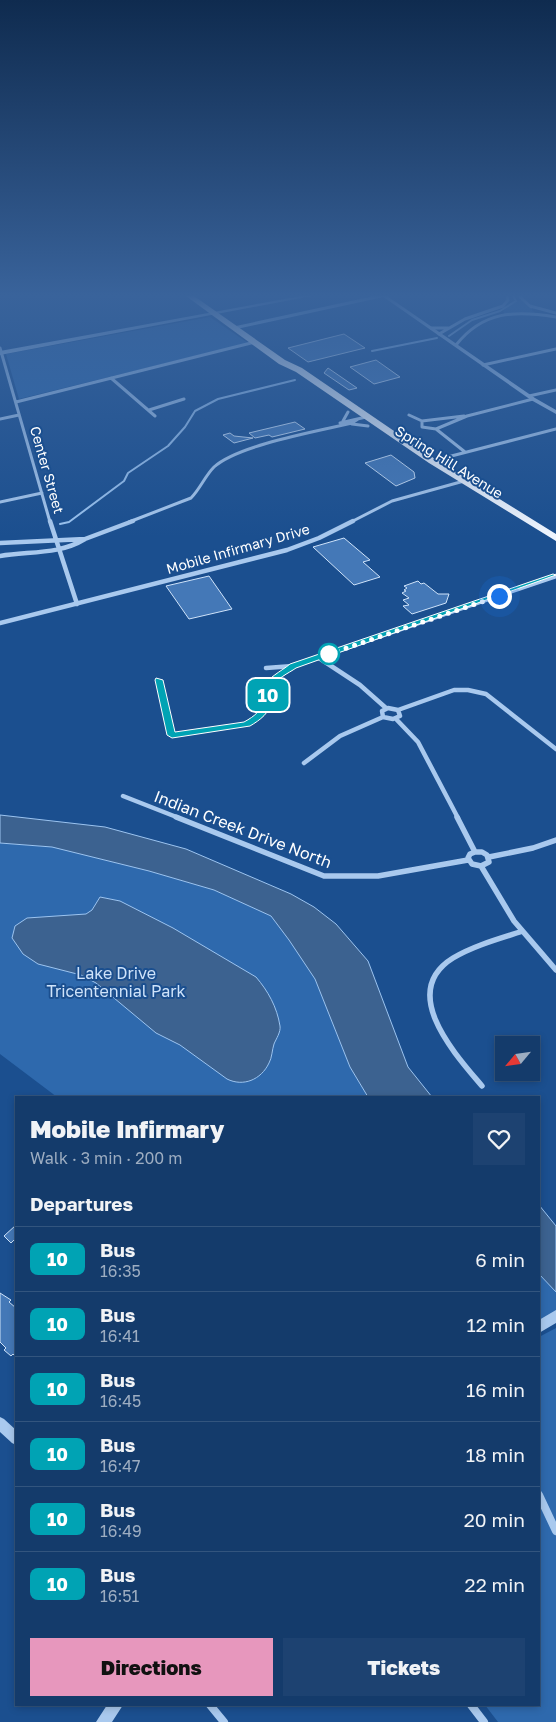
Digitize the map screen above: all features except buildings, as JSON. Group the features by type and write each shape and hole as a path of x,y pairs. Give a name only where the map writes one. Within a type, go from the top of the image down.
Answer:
{"main road":[{"name":"Spring Hill Avenue","path":"298,376 348,412 362,418 368,426 556,538"},
{"name":"Spring Hill Avenue","path":"308,376 362,418 432,461 460,482 556,545"}],"street":[{"name":"Center Street","path":"8,376 59,551 77,604"},
{"path":"16,402 118,376"},
{"path":"500,376 556,412"},
{"path":"111,378 155,416"},
{"path":"422,421 422,427 436,429 468,416 556,390"},
{"path":"149,410 184,399"},
{"path":"344,423 348,412"},
{"path":"0,419 19,415"},
{"path":"409,415 422,421 468,416"},
{"path":"0,556 59,551 75,545 85,539 190,498 198,491 213,468 229,457 362,418"},
{"path":"344,423 368,426"},
{"path":"436,429 465,452"},
{"path":"432,461 556,430"},
{"name":"Mobile Infirmary Drive","path":"0,623 288,550 318,538 392,501 460,482"},
{"path":"0,502 42,493"},
{"path":"0,543 85,539"},
{"path":"266,668 293,666 319,658 556,576"},
{"path":"319,658 360,685 386,708 398,710 446,692 468,690 486,694 556,749"},
{"path":"268,688 274,680 293,666"},
{"path":"383,716 381,713 386,708"},
{"path":"383,716 388,719 396,718 400,716 398,710"},
{"path":"304,763 340,736 383,716"},
{"path":"396,718 418,742 475,852"},
{"name":"Indian Creek Drive North","path":"123,796 324,876 356,879 468,860"},
{"path":"489,857 489,862 481,866 472,864 468,860 470,854 475,852 482,852 489,857 533,848 556,840"},
{"path":"481,866 498,900 520,932 556,970"},
{"path":"482,1086 446,1039 435,1015 429,995 432,980 447,962 484,945 520,932"},
{"path":"540,1326 554,1317"},
{"path":"0,1423 15,1438"},
{"path":"540,1497 556,1531"},
{"path":"103,1722 115,1706"},
{"path":"211,1706 224,1722"},
{"path":"472,1706 484,1722"}],"green space":[{"path":"12,376 112,376 19,399"},
{"name":"Lake Drive Tricentennial Park","path":"0,843 52,847 149,871 214,890 271,916 315,979 350,1067 367,1096 56,1096 0,1054"},
{"path":"540,1275 556,1292 556,1316 540,1326"},
{"path":"556,1328 556,1722 498,1722 486,1706 540,1706 540,1336"}],"shaded area":[{"path":"0,815 105,827 186,849 291,894 314,907 336,924 368,961 408,1067 431,1096 367,1096 350,1067 315,979 271,916 214,890 149,871 52,847 0,843"},
{"path":"100,897 120,901 173,928 256,977 277,1012 280,1026 270,1061 261,1074 245,1082 227,1079 180,1045 156,1033 96,983 81,975 38,964 23,954 12,938 15,926 27,918 86,914 92,910"},
{"path":"540,1206 556,1226 556,1292 540,1275"}],"waterway":[{"path":"60,524 69,522 124,481 128,473 168,446 185,427 195,411 218,399 295,380"}],"bus line":[{"name":"10","path":"159,680 172,735 246,724 257,718 264,711 268,700 268,688 274,680 293,666 556,575"}],"route":[{"path":"329,654 499,596"}]}
